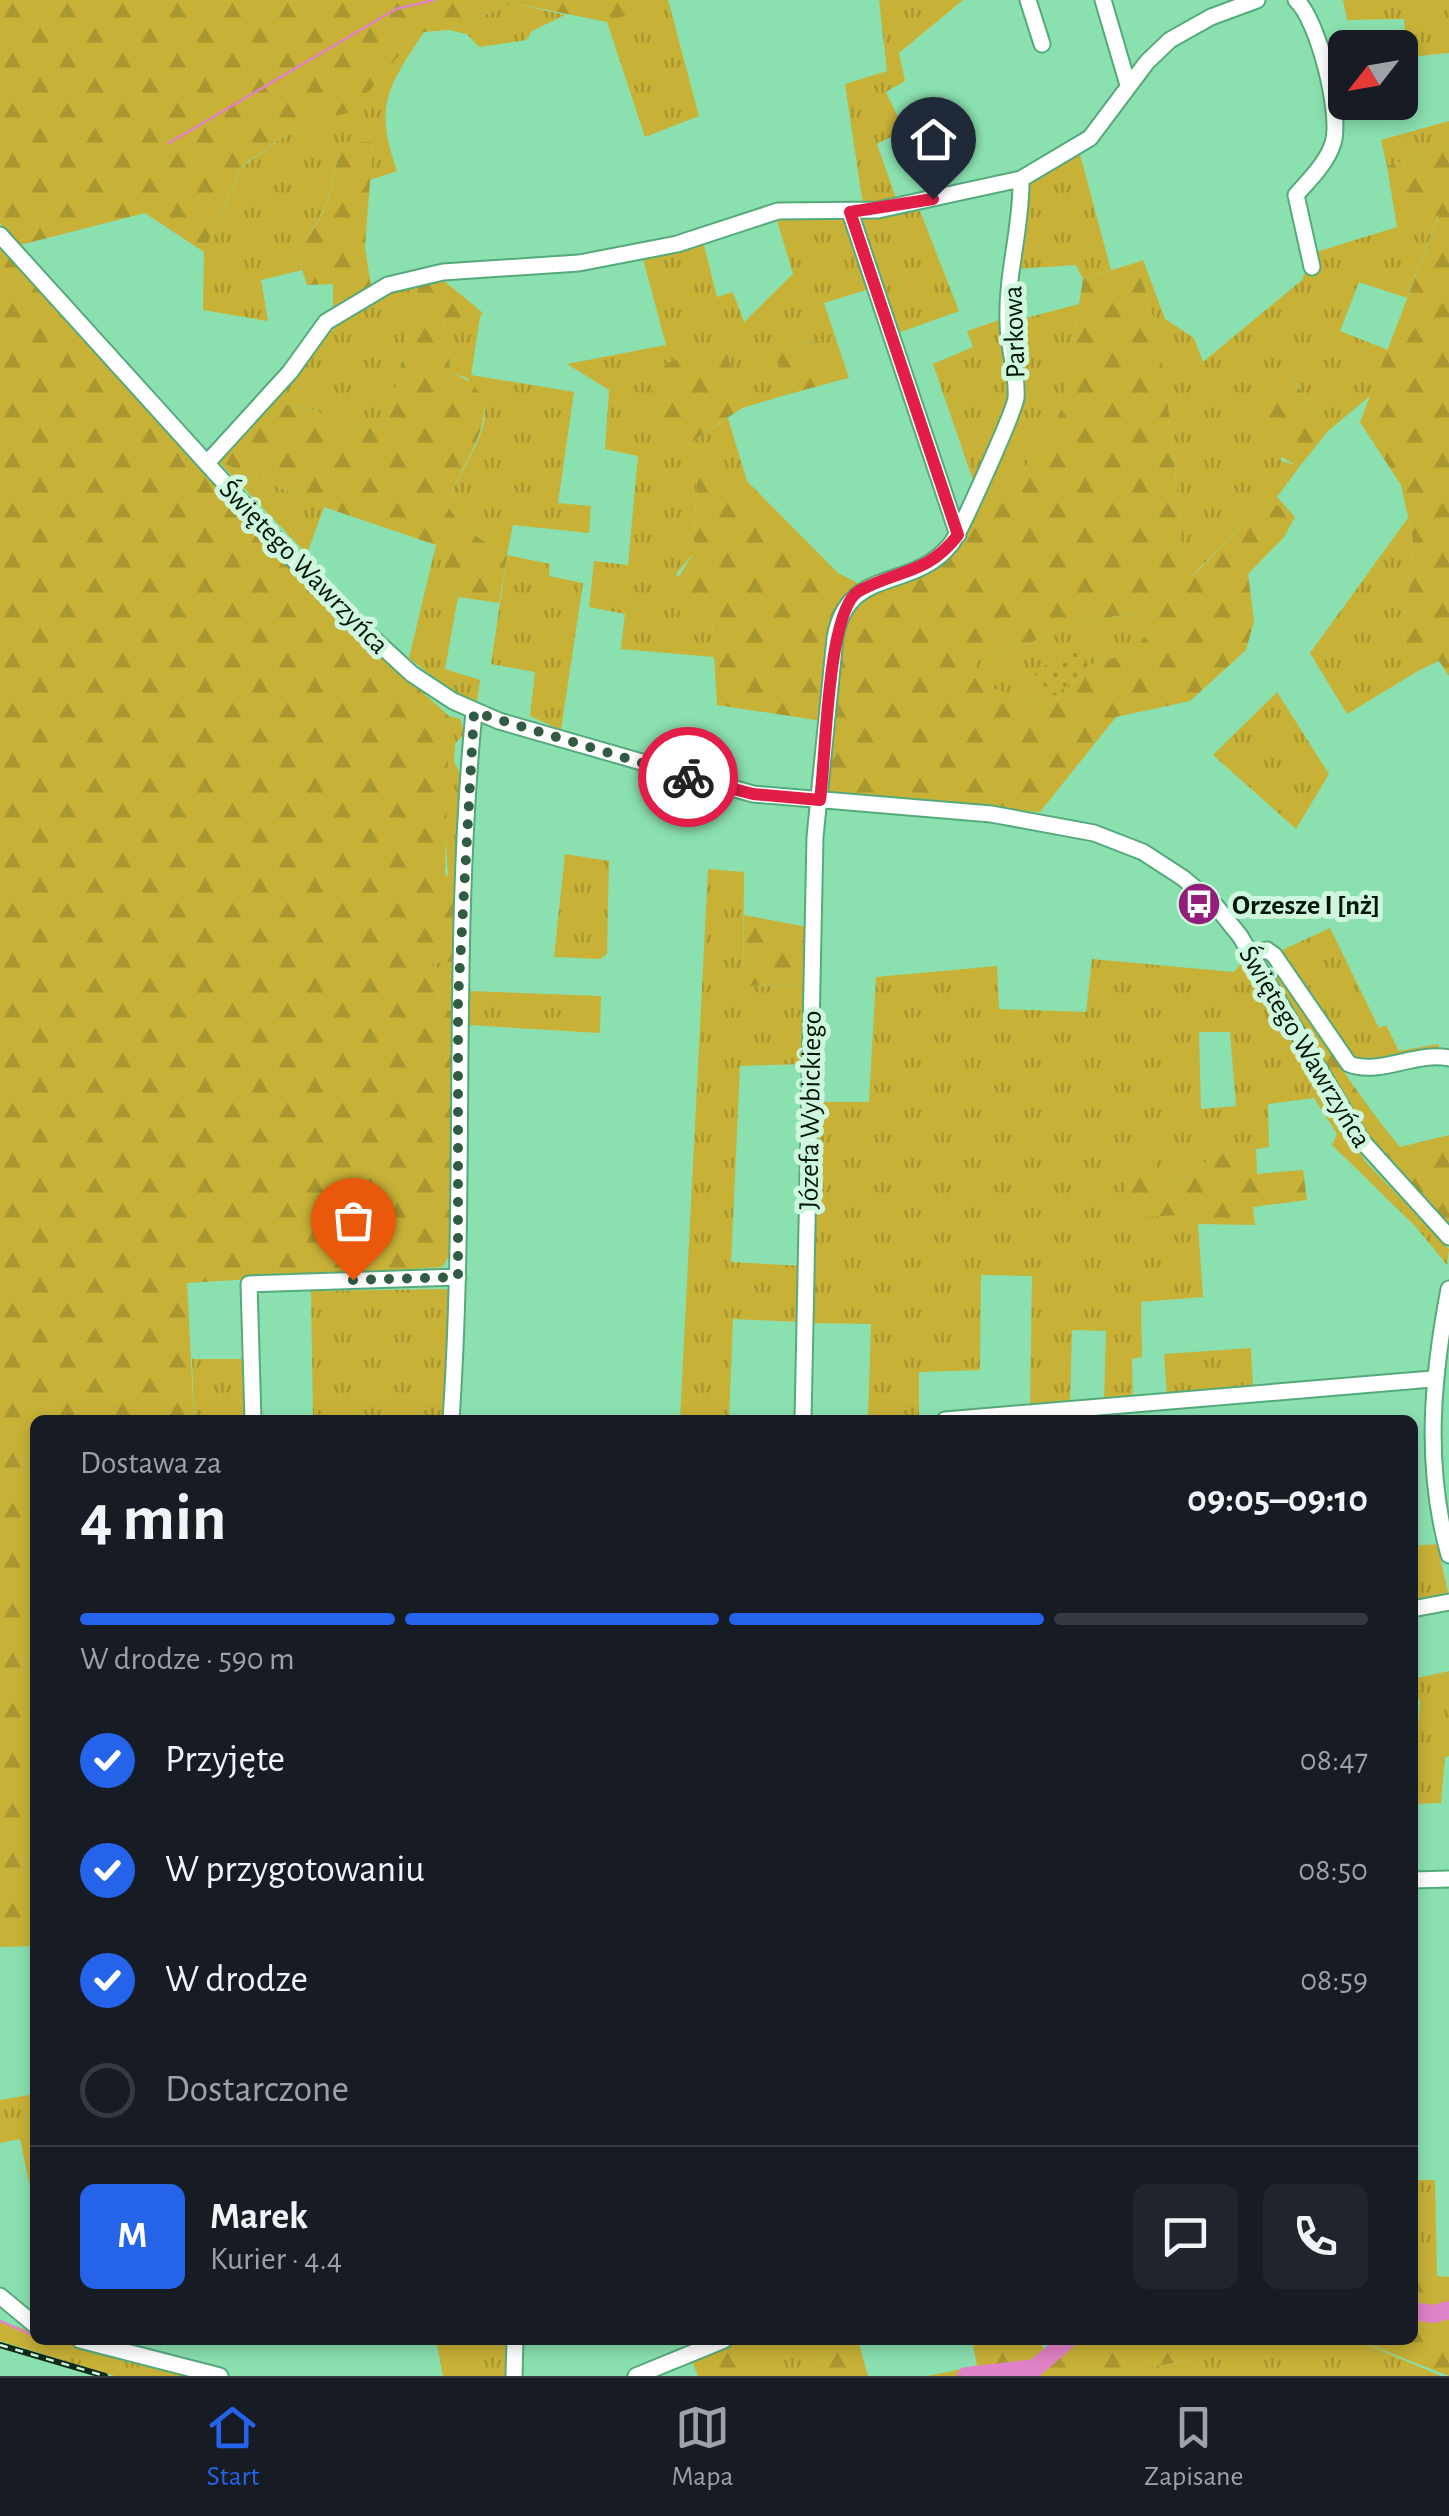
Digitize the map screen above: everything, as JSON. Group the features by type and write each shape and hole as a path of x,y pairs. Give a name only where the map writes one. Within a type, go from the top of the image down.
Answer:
{"street":[{"path":"1028,0 1042,44"},
{"path":"1104,0 1128,85"},
{"path":"207,464 282,381 326,322 400,280 618,256 677,244 778,211 850,212 1022,179 1090,138 1128,85 1170,40 1211,17 1257,0"},
{"path":"1296,0 1310,19 1336,114 1332,149 1296,195 1312,266"},
{"name":"Parkowa","path":"820,800 835,638 845,604 860,590 926,566 958,535 1016,398 1008,322 1022,179"},
{"path":"850,212 958,535"},
{"name":"Świętego Wawrzyńca","path":"0,235 326,594 396,661 474,712 753,794 991,814 1122,842 1204,895 1250,954 1362,1141 1449,1237"},
{"path":"450,1415 458,1277 458,1000 474,712"},
{"name":"Józefa Wybickiego","path":"803,1415 820,800"},
{"path":"1250,954 1267,950 1274,954 1349,1064 1368,1068 1429,1056 1449,1058"},
{"path":"252,1415 248,1284 458,1277"},
{"path":"1449,1288 1432,1379 1434,1471 1449,1555"},
{"path":"1005,1415 1432,1379"},
{"path":"1418,1607 1449,1602"},
{"path":"1418,1880 1449,1879"},
{"path":"0,2296 30,2320"},
{"path":"99,2345 220,2376"},
{"path":"514,2376 515,2345"},
{"path":"636,2376 712,2345"}],"green space":[{"path":"0,0 659,0 659,4 607,22 512,3 449,30 424,32 409,43 352,112 302,123 242,166 204,252 145,213 20,245 0,223"},
{"path":"659,0 668,0 699,116 645,137 607,22"},
{"path":"879,0 963,0 899,53 905,81 886,92 904,130 877,144 897,201 863,205 845,84 887,71"},
{"path":"1343,0 1449,0 1449,53 1418,56 1418,30 1405,30 1404,19 1347,20"},
{"path":"512,3 565,15 532,31 526,40 479,47 467,34 449,30"},
{"path":"424,32 388,98 386,130 397,171 370,180 373,142 341,142 322,214 306,236 294,244 302,270 261,280 268,321 203,310 204,252 242,167 302,123 352,111 409,43"},
{"path":"1449,121 1449,146 1387,166 1381,140"},
{"path":"341,142 373,142 365,247 371,286 333,311 333,284 307,285 294,244 306,236 322,214"},
{"path":"1449,146 1449,676 1439,661 1418,671 1404,642 1413,540 1401,485 1360,422 1439,215 1397,227 1387,166"},
{"path":"1080,154 1111,270 1083,279 1076,265 1016,269 1026,182 1033,174"},
{"path":"920,211 959,311 895,334 857,217"},
{"path":"1439,214 1407,298 1359,282 1340,331 1388,350 1370,396 1328,431 1292,377 1281,461 1300,466 1277,497 1295,517 1272,502 1257,509 1194,574 1182,567 1178,495 1161,356 1151,309 1135,263 1143,260 1165,319 1194,338 1203,362 1302,280 1313,253"},
{"path":"847,215 869,289 824,303 849,378 833,382 820,340 775,350 786,395 742,408 728,356 687,445 728,418 747,481 838,573 698,456 693,554 676,574 712,622 714,657 621,649 625,614 589,607 594,561 628,565 638,456 605,449 609,390 567,364 666,345 642,255 703,241 717,297 733,292 744,322 793,274 776,217"},
{"path":"0,247 313,594 449,716 445,874 458,885 453,962 432,963 441,1012 455,1010 453,1251 442,1267 187,1283 194,1415 30,1415 30,1946 0,1947"},
{"path":"1135,263 1144,286 1165,379 1182,567 1195,574 1257,509 1271,501 1295,517 1284,537 1248,574 1254,621 1246,650 1190,701 1116,717 1040,812 822,795 822,721 717,705 712,622 681,615 672,587 693,554 698,455 838,573 869,589 931,568 990,476 1020,476 1063,407 1083,279","holes":["1127,614 1143,616 1150,630 1138,643 1127,653 1096,661 1050,706 984,686 974,677 973,667 989,650 1025,645 1069,625"]},
{"path":"443,280 483,313 480,317 444,321 451,373 472,384 482,398 484,415 448,506 462,527 507,556 499,603 458,597 442,579 445,557 436,545 324,507 218,461 269,402 318,410 331,435 388,423 419,283"},
{"path":"419,283 388,423 331,435 318,410 269,402 334,328 373,300"},
{"path":"1079,304 1063,407 1020,476 990,476 1015,417 1011,322"},
{"path":"480,317 471,375 574,392 558,503 591,506 589,533 513,525 507,555 550,564 549,576 583,583 561,730 530,716 535,672 491,664 507,556 462,527 448,506 485,417 483,404 467,378 451,373 444,320"},
{"path":"1002,319 1011,398 974,483 933,364 973,347 967,331"},
{"path":"821,340 833,382 786,395 774,350"},
{"path":"718,344 728,356 742,408 687,445 657,412 652,369"},
{"path":"1291,376 1328,431 1300,466 1274,448 1257,396"},
{"path":"218,461 324,507 307,554"},
{"path":"1408,518 1413,540 1404,642 1418,671 1347,714 1310,653"},
{"path":"436,545 445,557 442,579 458,597 445,669 480,680 477,703 444,685 409,658"},
{"path":"1127,614 1143,616 1150,630 1133,649 1096,661 1050,706 983,686 973,676 973,667 989,650 1025,645 1069,625"},
{"path":"1071,644 1089,667 1053,697 1035,674"},
{"path":"1277,692 1329,774 1296,829 1213,755"},
{"path":"449,716 460,719 465,734 455,743 454,762 464,780 455,1010 441,1013 432,963 453,961 444,810"},
{"path":"565,854 609,861 607,954 600,959 554,957"},
{"path":"708,869 744,872 743,986 807,985 806,1064 740,1066 731,1262 803,1266 800,1322 733,1319 729,1415 680,1415"},
{"path":"744,915 807,927 807,985 743,986"},
{"path":"1330,928 1379,1028 1386,1025 1399,1051 1438,1044 1442,1053 1357,1062 1278,952"},
{"path":"1092,959 1234,972 1243,961 1365,1161 1449,1249 1447,1265 1416,1227 1332,1145 1337,1134 1314,1098 1268,1104 1269,1147 1212,1156 1186,1180 1153,1174 1133,1159 1181,1215 1198,1224 1203,1297 1141,1302 1142,1357 1132,1359 1133,1399 1104,1403 1106,1331 1072,1330 1070,1404 1030,1405 1032,1276 981,1275 980,1370 919,1372 919,1415 868,1415 871,1324 811,1323 817,1102 869,1102 876,977 997,966 999,1009 1086,1012","holes":["1199,1032 1230,1032 1236,1106 1201,1109"]},
{"path":"1280,974 1400,1147 1449,1135 1449,1228 1385,1161 1345,1103 1271,975"},
{"path":"469,991 601,996 600,1033 469,1025"},
{"path":"1256,1149 1257,1174 1303,1170 1307,1200 1253,1207 1255,1225 1198,1224 1181,1215 1129,1218 1123,1203 1133,1159 1146,1153 1154,1157 1153,1174 1186,1180 1212,1156"},
{"path":"446,1289 453,1296 442,1415 313,1415 311,1291"},
{"path":"1251,1348 1253,1388 1167,1396 1164,1354"},
{"path":"192,1359 248,1359 250,1415 194,1415"},
{"path":"1437,1544 1449,1597 1418,1603 1418,1546"},
{"path":"1449,1671 1449,1756 1445,1757 1441,1803 1418,1804 1418,1678"},
{"path":"30,2095 30,2187 20,2139 0,2143 0,2100"},
{"path":"1418,2180 1435,2180 1437,2276 1418,2274"},
{"path":"1418,2274 1449,2277 1449,2376 1370,2345 1418,2345"},
{"path":"0,2322 30,2331 30,2345 85,2345 206,2376 115,2376 0,2341"},
{"path":"437,2345 508,2345 508,2376 443,2376"},
{"path":"726,2345 740,2345 757,2376 698,2376 692,2361"},
{"path":"740,2345 820,2345 818,2360 804,2376 757,2376"},
{"path":"820,2345 859,2345 868,2376 804,2376 818,2360"},
{"path":"973,2345 1042,2345 1044,2352 1052,2345 1201,2345 1200,2359 1090,2376 927,2376 977,2366"},
{"path":"1201,2345 1369,2345 1441,2376 1090,2376 1199,2359"}],"waterway":[{"path":"169,143 396,9 434,0"},
{"path":"1418,2312 1434,2314 1449,2310"},
{"path":"0,2321 30,2334"},
{"path":"966,2376 1035,2368 1062,2345"}],"railway":[{"path":"0,2345 105,2376"}],"way so far":[{"path":"353,1280 458,1277 458,1000 474,712 688,777"}],"place":[{"name":"Orzesze I [nż]","path":"1199,904"}],"route":[{"path":"688,777 753,794 820,800 835,638 845,604 860,590 926,566 950,547 958,535 850,212 933,199"}]}
